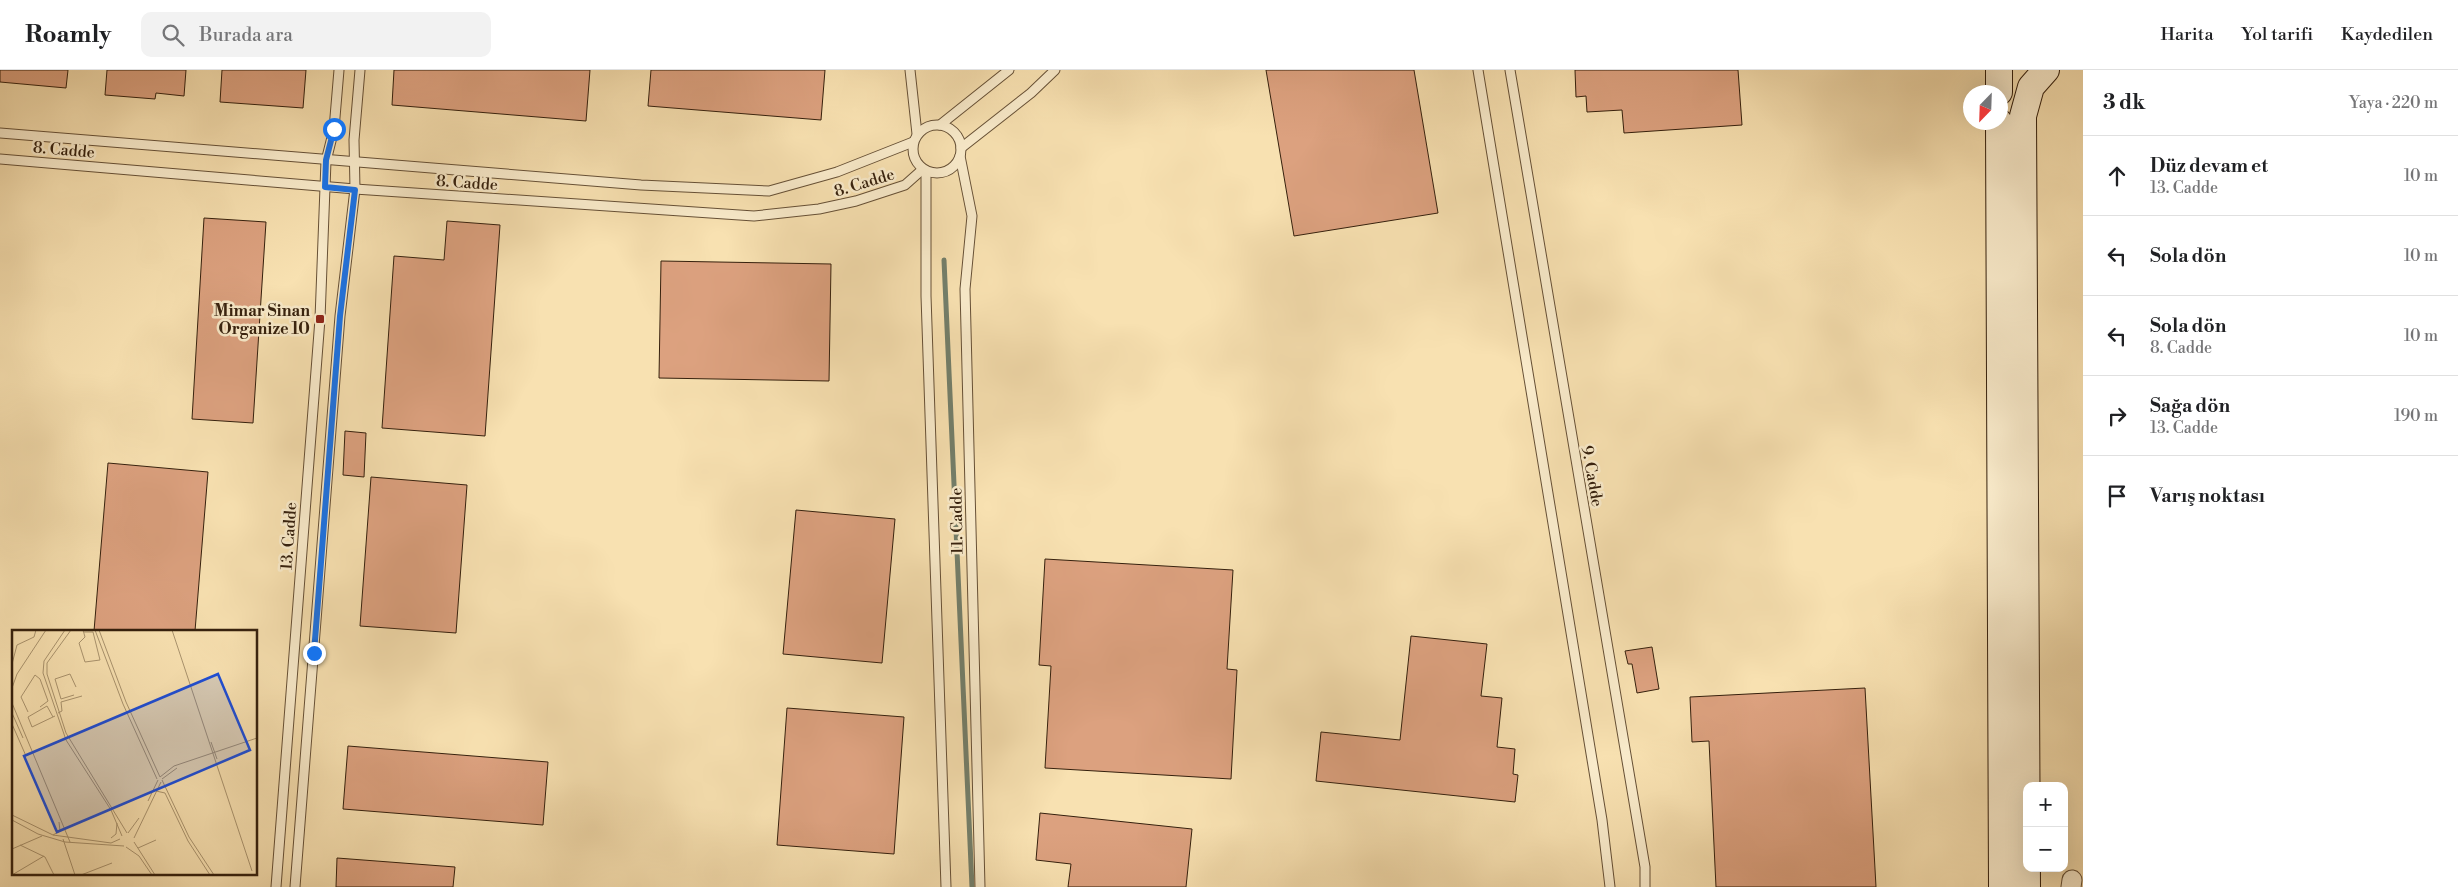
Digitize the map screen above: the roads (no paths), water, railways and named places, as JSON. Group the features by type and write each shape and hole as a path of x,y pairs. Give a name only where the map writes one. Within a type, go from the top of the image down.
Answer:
{"street":[{"path":"1998,70 1999,85"},
{"path":"2026,887 2023,116 2031,87 2046,70"},
{"path":"1999,130 2002,887"}],"lane":[{"path":"326,160 334,129 339,70"},
{"path":"295,887 339,326 355,190 356,163 354,140 360,70"},
{"path":"910,70 915,138 914,159 925,170 942,173 950,170 961,152 1055,70"},
{"path":"915,138 924,129 940,125 1009,70"},
{"path":"1478,70 1602,820 1610,887"},
{"name":"9. Cadde","path":"1510,70 1645,867 1645,887"},
{"path":"940,125 955,132 961,152"},
{"name":"8. Cadde","path":"0,133 641,185 769,191 837,172 915,138"},
{"name":"11. Cadde","path":"961,152 972,216 965,288 980,887"},
{"name":"8. Cadde","path":"0,159 355,190 754,216 819,209 856,201 905,185 925,170"},
{"name":"13. Cadde","path":"276,887 320,319 326,160"},
{"name":"11. Cadde","path":"925,170 926,296 946,887"}],"waterway":[{"path":"944,260 972,887"}],"place":[{"name":"Mimar Sinan Organize 10","path":"320,319"}]}
